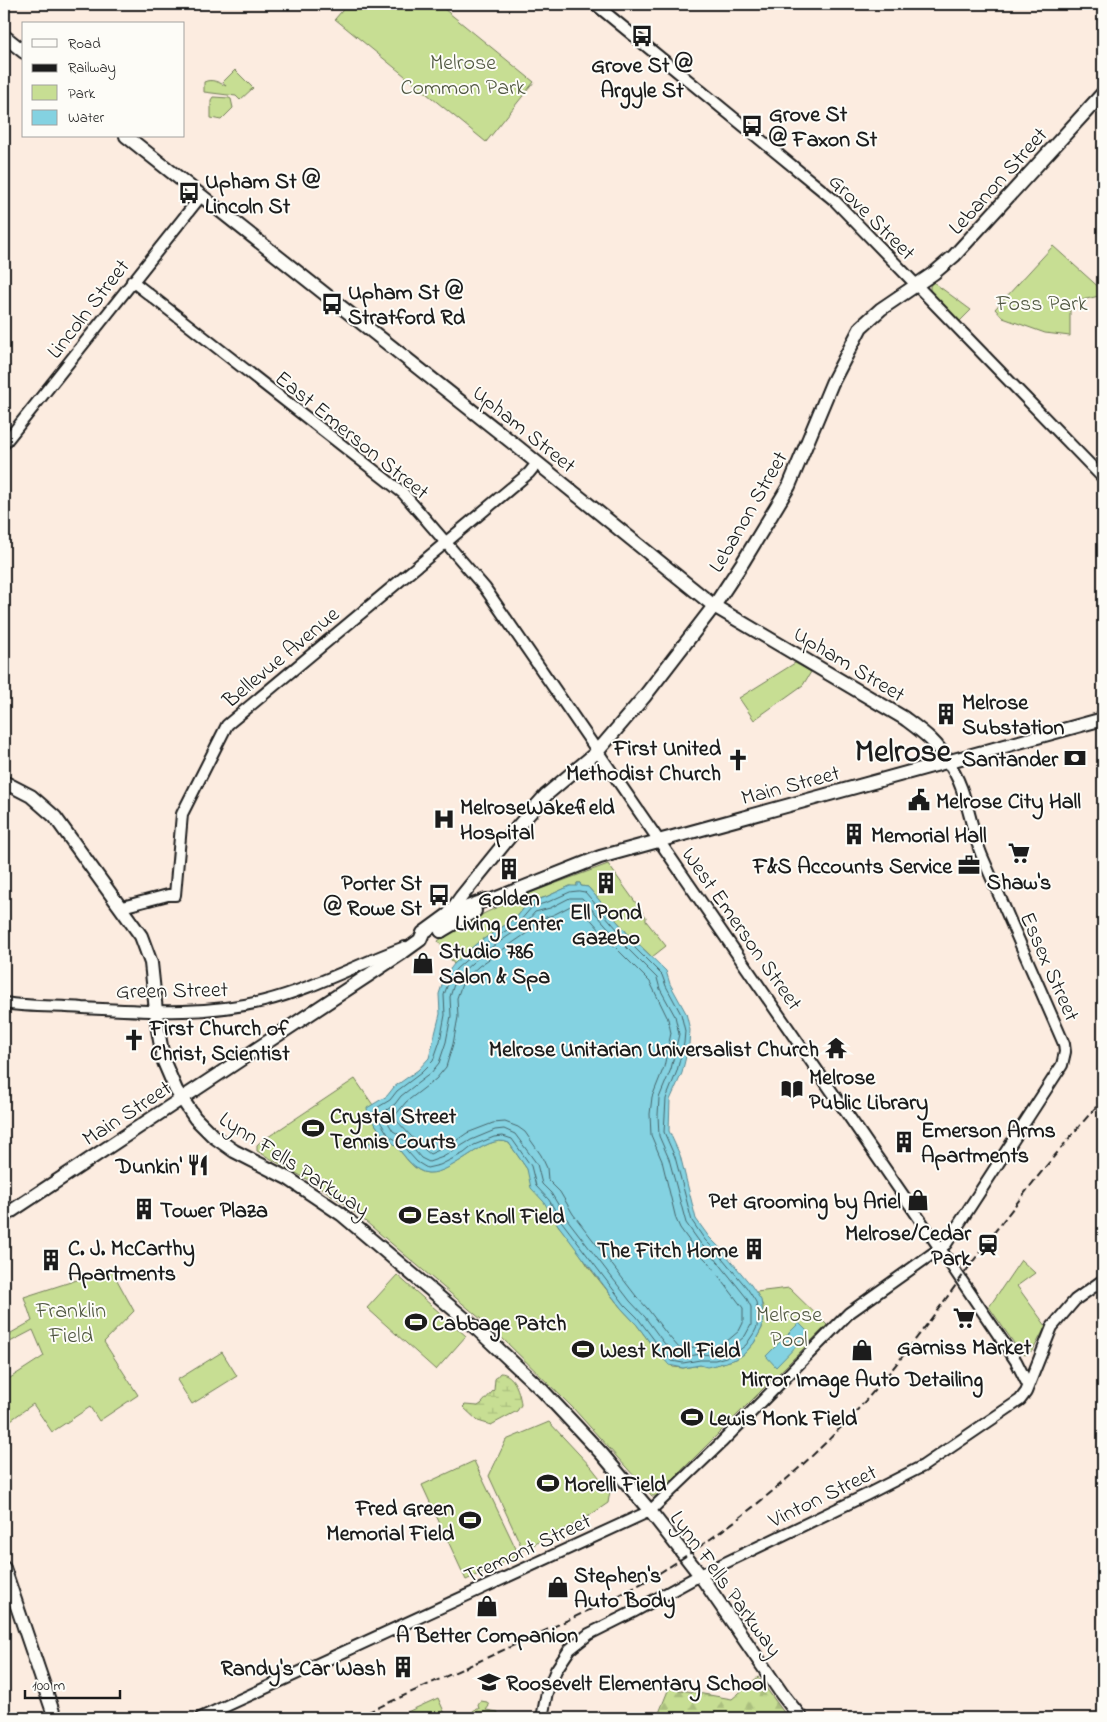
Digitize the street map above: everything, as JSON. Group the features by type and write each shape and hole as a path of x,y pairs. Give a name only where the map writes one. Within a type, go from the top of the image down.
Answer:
{"main road":[{"path":"4,36 22,50"},
{"name":"Lebanon Street","path":"440,931 449,914 473,881 535,806 597,752 649,691 714,606 789,486 832,383 857,332 881,309 934,273 958,253 1103,93"},
{"name":"Upham Street","path":"128,138 714,606 892,710 916,727 938,748 947,762"},
{"name":"Main Street","path":"418,942 423,933 449,914 486,900 492,900 600,857 1103,721"},
{"name":"Lynn Fells Parkway","path":"4,782 25,792 52,813 136,927 147,948 151,963 159,1040 164,1062 181,1100 195,1118 218,1140 241,1155 289,1179 329,1205 402,1264 518,1366 572,1421 650,1511 700,1575 800,1718"},
{"name":"Main Street","path":"4,1216 418,942 427,940 487,905 492,900"},
{"path":"4,1568 55,1718"}],"street":[{"name":"Grove Street","path":"595,4 834,200 1103,478"},
{"name":"Lincoln Street","path":"4,444 201,196"},
{"name":"East Emerson Street","path":"132,281 403,493 493,598 659,841"},
{"name":"Bellevue Avenue","path":"122,908 168,895 175,895 182,814 227,726 528,473 537,463"},
{"name":"Essex Street","path":"940,1249 950,1239 1065,1057 1064,1044 976,841 960,786 954,770 947,762"},
{"name":"West Emerson Street","path":"659,841 1016,1360 1028,1385"},
{"name":"Green Street","path":"4,1003 29,1006 202,1012 238,1007 291,993 418,942"},
{"path":"336,974 349,973 360,981"},
{"name":"Tremont Street","path":"200,1718 650,1511 721,1443 849,1312 940,1249"},
{"name":"Vinton Street","path":"542,1718 552,1678 563,1658 574,1645 594,1630 633,1612 700,1575 923,1466 1019,1401 1024,1394 1047,1335 1054,1323 1075,1300 1103,1280"}],"green space":[{"name":"Melrose Common Park","path":"348,4 438,4 534,82 486,142 335,19"},
{"path":"235,70 253,88 240,100 236,96 204,92 204,82 219,82 226,86 223,82"},
{"path":"213,97 231,99 233,108 221,120 211,118 211,100"},
{"name":"Foss Park","path":"1053,246 1103,291 1103,295 1070,303 1070,336 1045,333 1003,318 995,309"},
{"path":"933,282 971,310 959,322 930,291 930,286"},
{"path":"795,663 811,672 803,685 754,720 739,698"},
{"path":"608,864 646,917 646,921 666,946 652,957 628,934 588,887 581,886 580,883 577,883 577,886 570,886 532,901 516,918 476,944 454,964 438,941 457,928 498,907"},
{"name":"Melrose Pool","path":"355,1079 373,1105 368,1113 383,1136 367,1144 370,1148 383,1142 392,1142 418,1170 433,1173 456,1163 489,1144 500,1141 509,1143 527,1169 558,1225 576,1247 588,1266 656,1351 673,1367 716,1365 736,1359 744,1354 754,1343 762,1328 763,1306 756,1292 789,1288 827,1325 656,1496 652,1496 573,1408 495,1331 346,1205 317,1185 257,1151 259,1143"},
{"path":"1021,1260 1035,1273 1017,1286 1046,1326 1033,1350 1025,1355 1020,1352 989,1307"},
{"name":"Franklin Field","path":"111,1269 134,1311 104,1342 138,1395 99,1421 90,1407 52,1432 33,1404 4,1425 7,1380 44,1356 33,1330 10,1342 11,1333 32,1321 24,1297"},
{"name":"Cabbage Patch","path":"397,1275 466,1336 436,1370 367,1308"},
{"path":"222,1352 237,1376 192,1404 177,1380"},
{"path":"500,1373 509,1376 513,1380 518,1390 521,1405 517,1411 491,1425 478,1421 463,1407 465,1405 478,1406 481,1404 494,1390 495,1379"},
{"name":"Morelli Field","path":"549,1422 592,1468 610,1491 608,1503 583,1520 523,1550 489,1476 506,1440"},
{"name":"Fred Green Memorial Field","path":"474,1461 519,1555 466,1580 422,1485"},
{"path":"758,1677 788,1718 657,1718 669,1688 732,1699"},
{"path":"438,1698 447,1718 394,1718"},
{"path":"481,1701 487,1702 489,1706 486,1710 498,1712 497,1718 472,1718 473,1711 479,1709 478,1705"}],"water":[{"path":"577,883 588,887 628,934 666,971 670,984 686,1013 690,1030 689,1044 682,1073 670,1100 669,1131 680,1155 696,1219 709,1237 751,1285 761,1300 763,1313 762,1328 754,1343 744,1354 736,1359 707,1367 700,1365 683,1368 669,1365 621,1308 558,1225 544,1202 531,1188 527,1169 509,1143 499,1141 489,1144 444,1170 433,1173 418,1170 392,1142 383,1142 369,1148 367,1144 383,1136 368,1113 367,1108 387,1096 394,1087 418,1070 429,1058 440,1014 439,994 445,976 454,964 476,944 516,918 528,903 570,886 577,886"},
{"path":"799,1323 809,1333 776,1367 766,1356"}],"railway":[{"path":"356,1718 627,1591 686,1556 781,1484 846,1422 886,1377 1019,1200 1103,1099"}],"place":[{"name":"Grove St @ Argyle St","path":"642,36"},
{"name":"Grove St @ Faxon St","path":"752,126"},
{"name":"Upham St @ Lincoln St","path":"189,193"},
{"name":"Upham St @ Stratford Rd","path":"332,304"},
{"name":"Melrose Substation","path":"946,714"},
{"name":"Santander","path":"1075,758"},
{"name":"First United Methodist Church","path":"738,760"},
{"name":"Melrose City Hall","path":"919,800"},
{"name":"MelroseWakefield Hospital","path":"444,819"},
{"name":"Memorial Hall","path":"854,834"},
{"name":"Shaw's","path":"1019,853"},
{"name":"F&S Accounts Service","path":"969,865"},
{"name":"Golden Living Center","path":"509,869"},
{"name":"Ell Pond Gazebo","path":"606,883"},
{"name":"Porter St @ Rowe St","path":"439,895"},
{"name":"Studio 786 Salon & Spa","path":"423,963"},
{"name":"First Church of Christ, Scientist","path":"134,1040"},
{"name":"Melrose Unitarian Universalist Church","path":"836,1048"},
{"name":"Melrose Public Library","path":"792,1089"},
{"name":"Crystal Street Tennis Courts","path":"313,1128"},
{"name":"Emerson Arms Apartments","path":"904,1142"},
{"name":"Dunkin'","path":"198,1165"},
{"name":"Pet Grooming by Ariel","path":"918,1200"},
{"name":"Tower Plaza","path":"144,1209"},
{"name":"East Knoll Field","path":"410,1215"},
{"name":"Melrose/Cedar Park","path":"988,1245"},
{"name":"The Fitch Home","path":"754,1249"},
{"name":"C. J. McCarthy Apartments","path":"51,1260"},
{"name":"Garniss Market","path":"964,1318"},
{"name":"Cabbage Patch","path":"416,1322"},
{"name":"West Knoll Field","path":"583,1349"},
{"name":"Mirror Image Auto Detailing","path":"862,1350"},
{"name":"Lewis Monk Field","path":"692,1417"},
{"name":"Morelli Field","path":"548,1483"},
{"name":"Fred Green Memorial Field","path":"470,1520"},
{"name":"Stephen's Auto Body","path":"558,1587"},
{"name":"A Better Companion","path":"487,1606"},
{"name":"Randy's Car Wash","path":"403,1667"},
{"name":"Roosevelt Elementary School","path":"489,1682"}],"district":[{"name":"Melrose","path":"903,750"}]}
